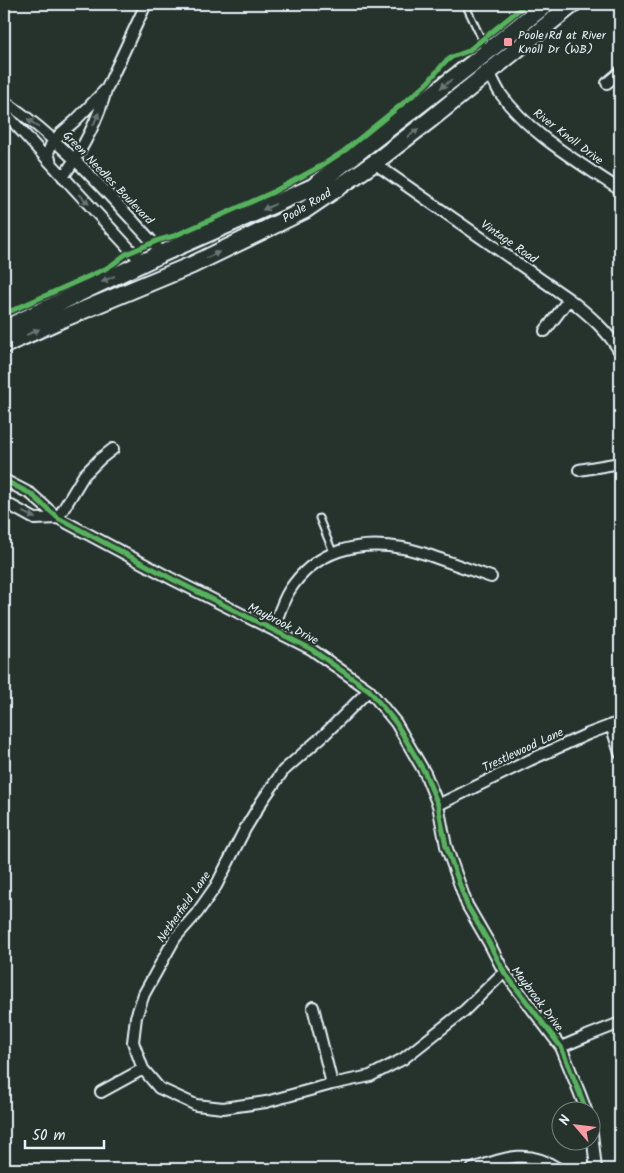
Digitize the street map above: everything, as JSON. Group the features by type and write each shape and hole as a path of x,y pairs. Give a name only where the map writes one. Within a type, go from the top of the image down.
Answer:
{"main road":[{"name":"Poole Road","path":"4,345 62,319 313,187 546,4"},
{"name":"Poole Road","path":"4,328 160,266 192,265 305,210 374,163 574,4"}],"street":[{"path":"63,177 75,160 95,121 106,90 146,4"},
{"name":"River Knoll Drive","path":"489,72 499,92 525,122 554,145 620,190"},
{"path":"607,83 620,72"},
{"path":"51,164 48,154 54,140 106,90"},
{"name":"Green Needles Boulevard","path":"4,101 54,140 107,192 157,246 160,266"},
{"path":"4,112 137,257 160,266"},
{"name":"Vintage Road","path":"374,163 593,318 613,339 620,352"},
{"path":"545,331 569,300"},
{"path":"58,518 84,476 100,459 113,449"},
{"path":"579,470 620,463"},
{"name":"Maybrook Drive","path":"4,480 31,494 58,518 174,580 311,649 369,690 396,723 425,773 438,805 446,846 467,905 504,972 561,1047 582,1100"},
{"name":"Maybrook Drive","path":"4,502 35,519 58,518"},
{"path":"273,629 289,592 304,572 333,552 370,545 403,548 491,577"},
{"name":"Netherfield Lane","path":"369,690 325,734 283,771 245,829 216,886 198,913 176,938 144,994 136,1017 133,1042 142,1070 159,1088 196,1105 223,1108 266,1102 370,1076 403,1059 464,1011 504,972"},
{"path":"616,723 620,753"},
{"name":"Trestlewood Lane","path":"438,805 530,760 616,723"},
{"path":"313,1007 332,1084"},
{"path":"561,1047 620,1023"},
{"path":"101,1092 142,1070"},
{"path":"594,1150 596,1169"},
{"path":"472,1169 495,1165 511,1157 529,1157 548,1162 559,1169"}],"lane":[{"path":"465,4 482,40 489,72"},
{"path":"319,518 333,552"}],"cycle path":[{"path":"4,314 105,269 126,254 159,240 174,236 271,193 321,166 344,151 417,92 444,63 452,57 468,51 526,4"},
{"path":"4,480 31,494 58,518 174,580 311,649 369,690 396,723 425,773 438,805 446,846 467,905 504,972 561,1047 582,1100"}],"place":[{"name":"Poole Rd at River Knoll Dr (WB)","path":"508,42"}]}
